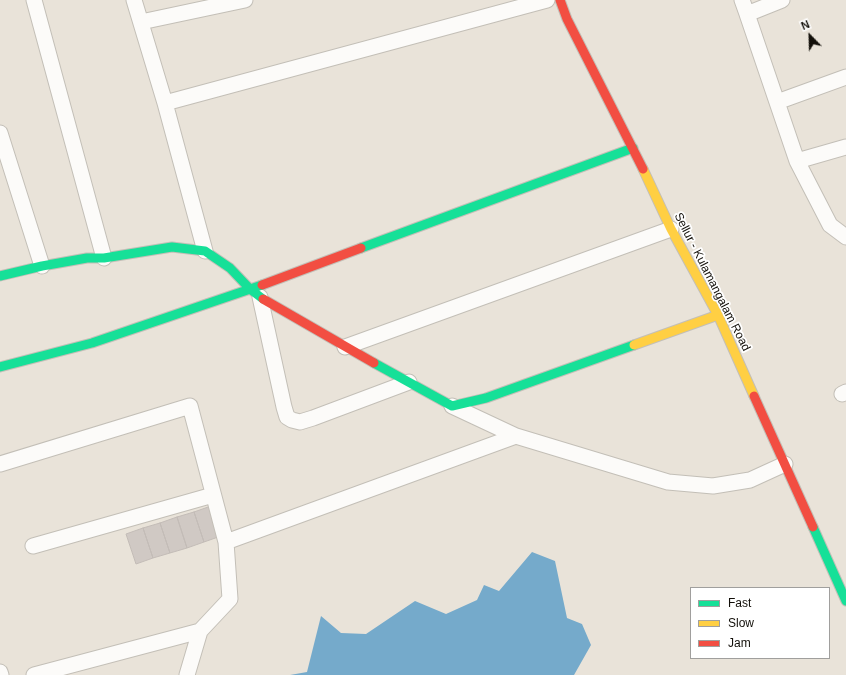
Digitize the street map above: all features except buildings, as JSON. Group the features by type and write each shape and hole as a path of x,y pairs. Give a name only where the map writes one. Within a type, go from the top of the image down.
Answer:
{"street":[{"path":"34,0 104,258"},
{"path":"134,0 165,103 205,251"},
{"path":"141,22 245,0"},
{"path":"165,103 547,0"},
{"name":"Sellur - Kulamangalam Road","path":"560,0 567,19 633,148 671,229 718,315 846,601"},
{"path":"782,0 744,7 797,161 830,225 846,238"},
{"path":"777,102 846,77"},
{"path":"0,133 6,170 42,266"},
{"path":"797,161 846,146"},
{"path":"0,367 92,343 255,293 633,148"},
{"path":"345,347 671,229"},
{"path":"0,276 42,266 87,258 104,258 172,247 205,251 230,268 255,293 345,347 452,406 516,436 668,482 712,486 750,480 785,464"},
{"path":"255,293 284,407 287,417 292,420 300,422 313,418 409,382"},
{"path":"452,406 486,398 718,315"},
{"path":"0,464 190,406 226,542 230,599 200,631 187,675"},
{"path":"226,542 516,436"},
{"path":"33,546 214,495"},
{"path":"835,575 846,575"},
{"path":"34,675 200,631"}],"water":[{"path":"532,552 555,561 567,618 582,624 591,645 574,675 290,675 307,672 321,616 341,633 366,634 415,601 446,614 477,600 484,585 499,591"}],"traffic: fast":[{"path":"361,248 633,148"},
{"path":"0,276 42,266 87,258 104,258 172,247 205,251 230,268 250,289 263,299"},
{"path":"0,367 92,343 262,285"},
{"path":"374,363 452,406 486,398 634,345"},
{"path":"813,527 846,601"}],"traffic: slow":[{"path":"643,169 671,229 718,315 754,396"},
{"path":"634,345 718,315"}],"traffic: jam":[{"path":"560,0 567,19 643,169"},
{"path":"262,285 361,248"},
{"path":"263,299 374,363"},
{"path":"754,396 813,527"}]}
